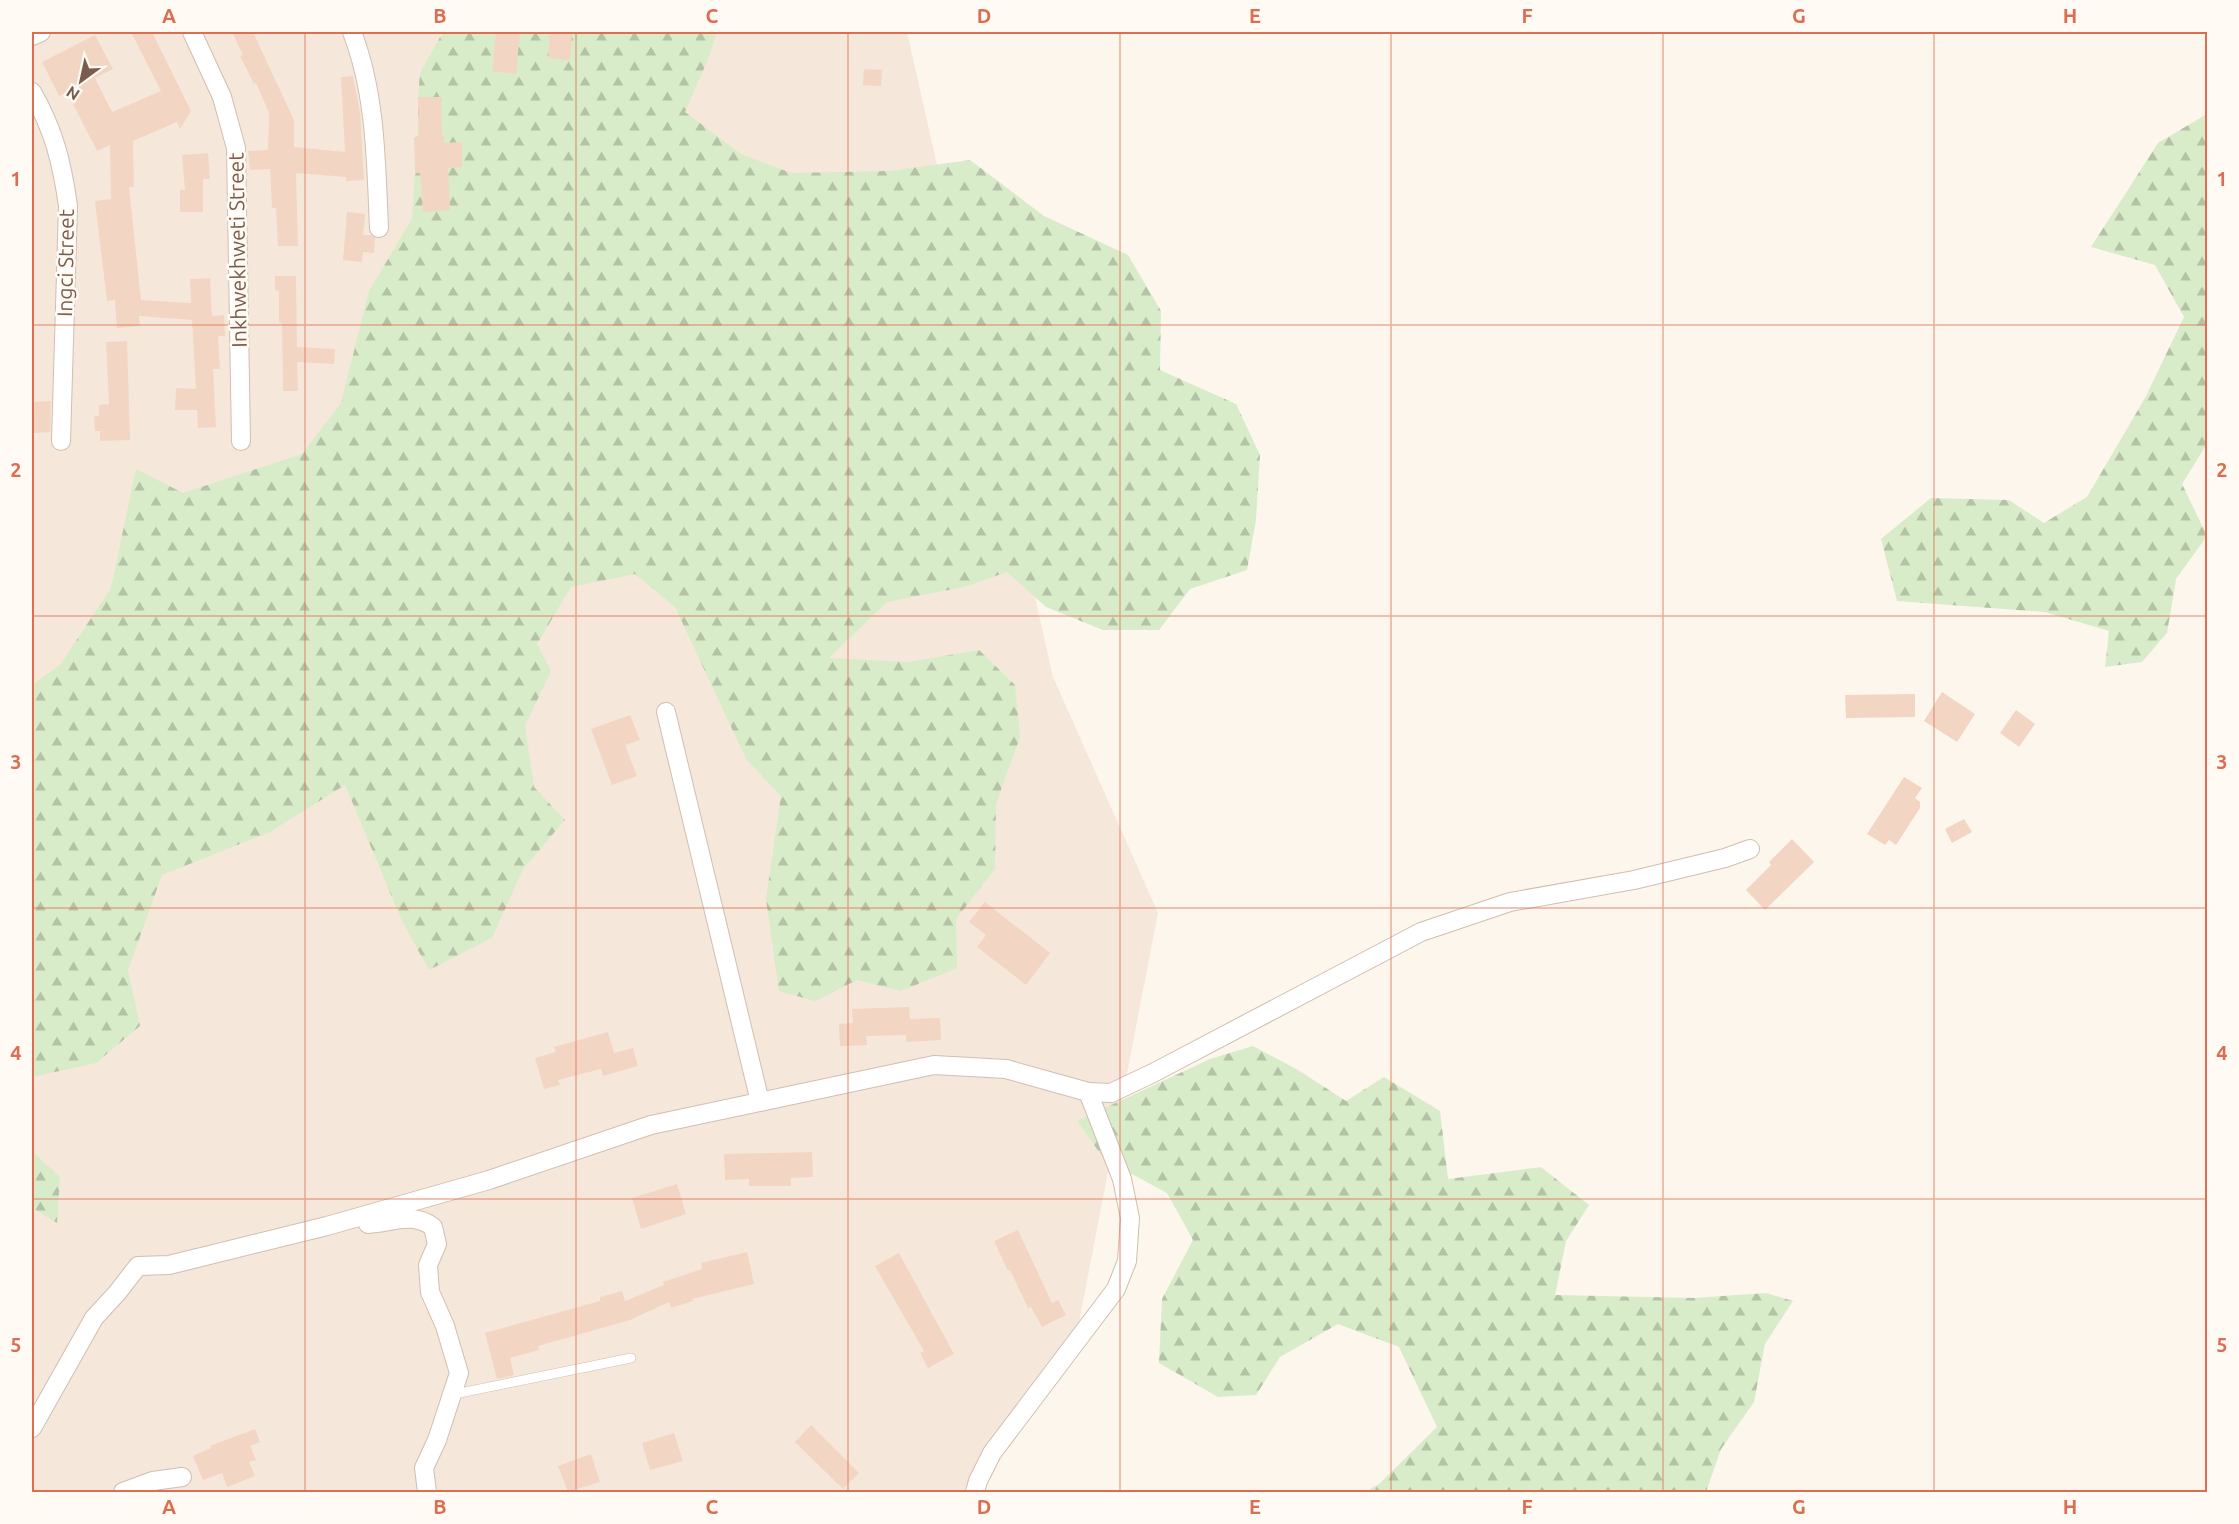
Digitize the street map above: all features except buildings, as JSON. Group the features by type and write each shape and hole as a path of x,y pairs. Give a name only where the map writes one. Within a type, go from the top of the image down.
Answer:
{"street":[{"path":"32,36 41,32"},
{"name":"Inkhwekhweti Street","path":"192,32 222,97 236,147 241,441"},
{"path":"352,32 373,117 379,228"},
{"name":"Ingci Street","path":"32,92 45,115 63,168 68,206 61,441"},
{"path":"666,712 760,1102"},
{"path":"32,1428 94,1318 138,1266 170,1265 327,1226 489,1180 651,1125 934,1065 1006,1069 1088,1092 1111,1093 1153,1074 1421,932 1510,902 1634,880 1725,858 1750,849"},
{"path":"975,1492 992,1453 1116,1289 1128,1261 1130,1218 1122,1179 1088,1092"},
{"path":"327,1226 372,1224 408,1217 424,1221 433,1227 437,1244 428,1265 430,1292 445,1326 459,1373 437,1440 424,1468 427,1492"},
{"path":"123,1492 153,1481 182,1477"}],"lane":[{"path":"459,1373 455,1394 631,1358"}],"shaded area":[{"path":"32,32 907,32 1053,677 1158,913 1075,1343 971,1492 32,1492"}],"green space":[{"path":"443,32 717,32 709,57 685,112 741,154 791,173 889,171 970,160 1044,216 1128,255 1161,311 1160,370 1236,404 1260,455 1256,520 1247,570 1190,589 1159,630 1103,630 1046,607 1007,572 964,587 887,602 829,658 908,662 979,650 1015,685 1020,737 996,804 995,869 956,919 957,968 901,991 857,980 815,1001 779,991 766,899 781,796 746,759 675,607 635,574 571,587 537,644 551,671 525,726 534,787 565,820 523,869 492,938 429,970 402,921 345,785 270,832 162,875 128,970 140,1026 96,1063 32,1077 32,685 60,665 111,588 136,469 183,493 302,454 341,403 369,291 412,219 415,173 418,162 420,73"},
{"path":"2207,114 2207,444 2182,484 2207,536 2176,579 2167,633 2142,662 2105,667 2109,631 2045,612 1897,601 1881,539 1931,498 2009,500 2044,523 2087,497 2145,398 2184,317 2155,265 2091,247 2158,143"},
{"path":"1253,1046 1298,1070 1346,1101 1384,1077 1440,1111 1448,1179 1541,1167 1589,1205 1566,1241 1555,1295 1694,1298 1766,1293 1793,1301 1765,1344 1754,1402 1721,1449 1706,1492 1365,1492 1379,1484 1437,1427 1399,1347 1338,1324 1280,1357 1256,1395 1218,1397 1159,1363 1162,1299 1193,1240 1167,1193 1104,1159 1077,1121 1210,1059"},
{"path":"32,1151 60,1177 57,1223 32,1208"}]}
